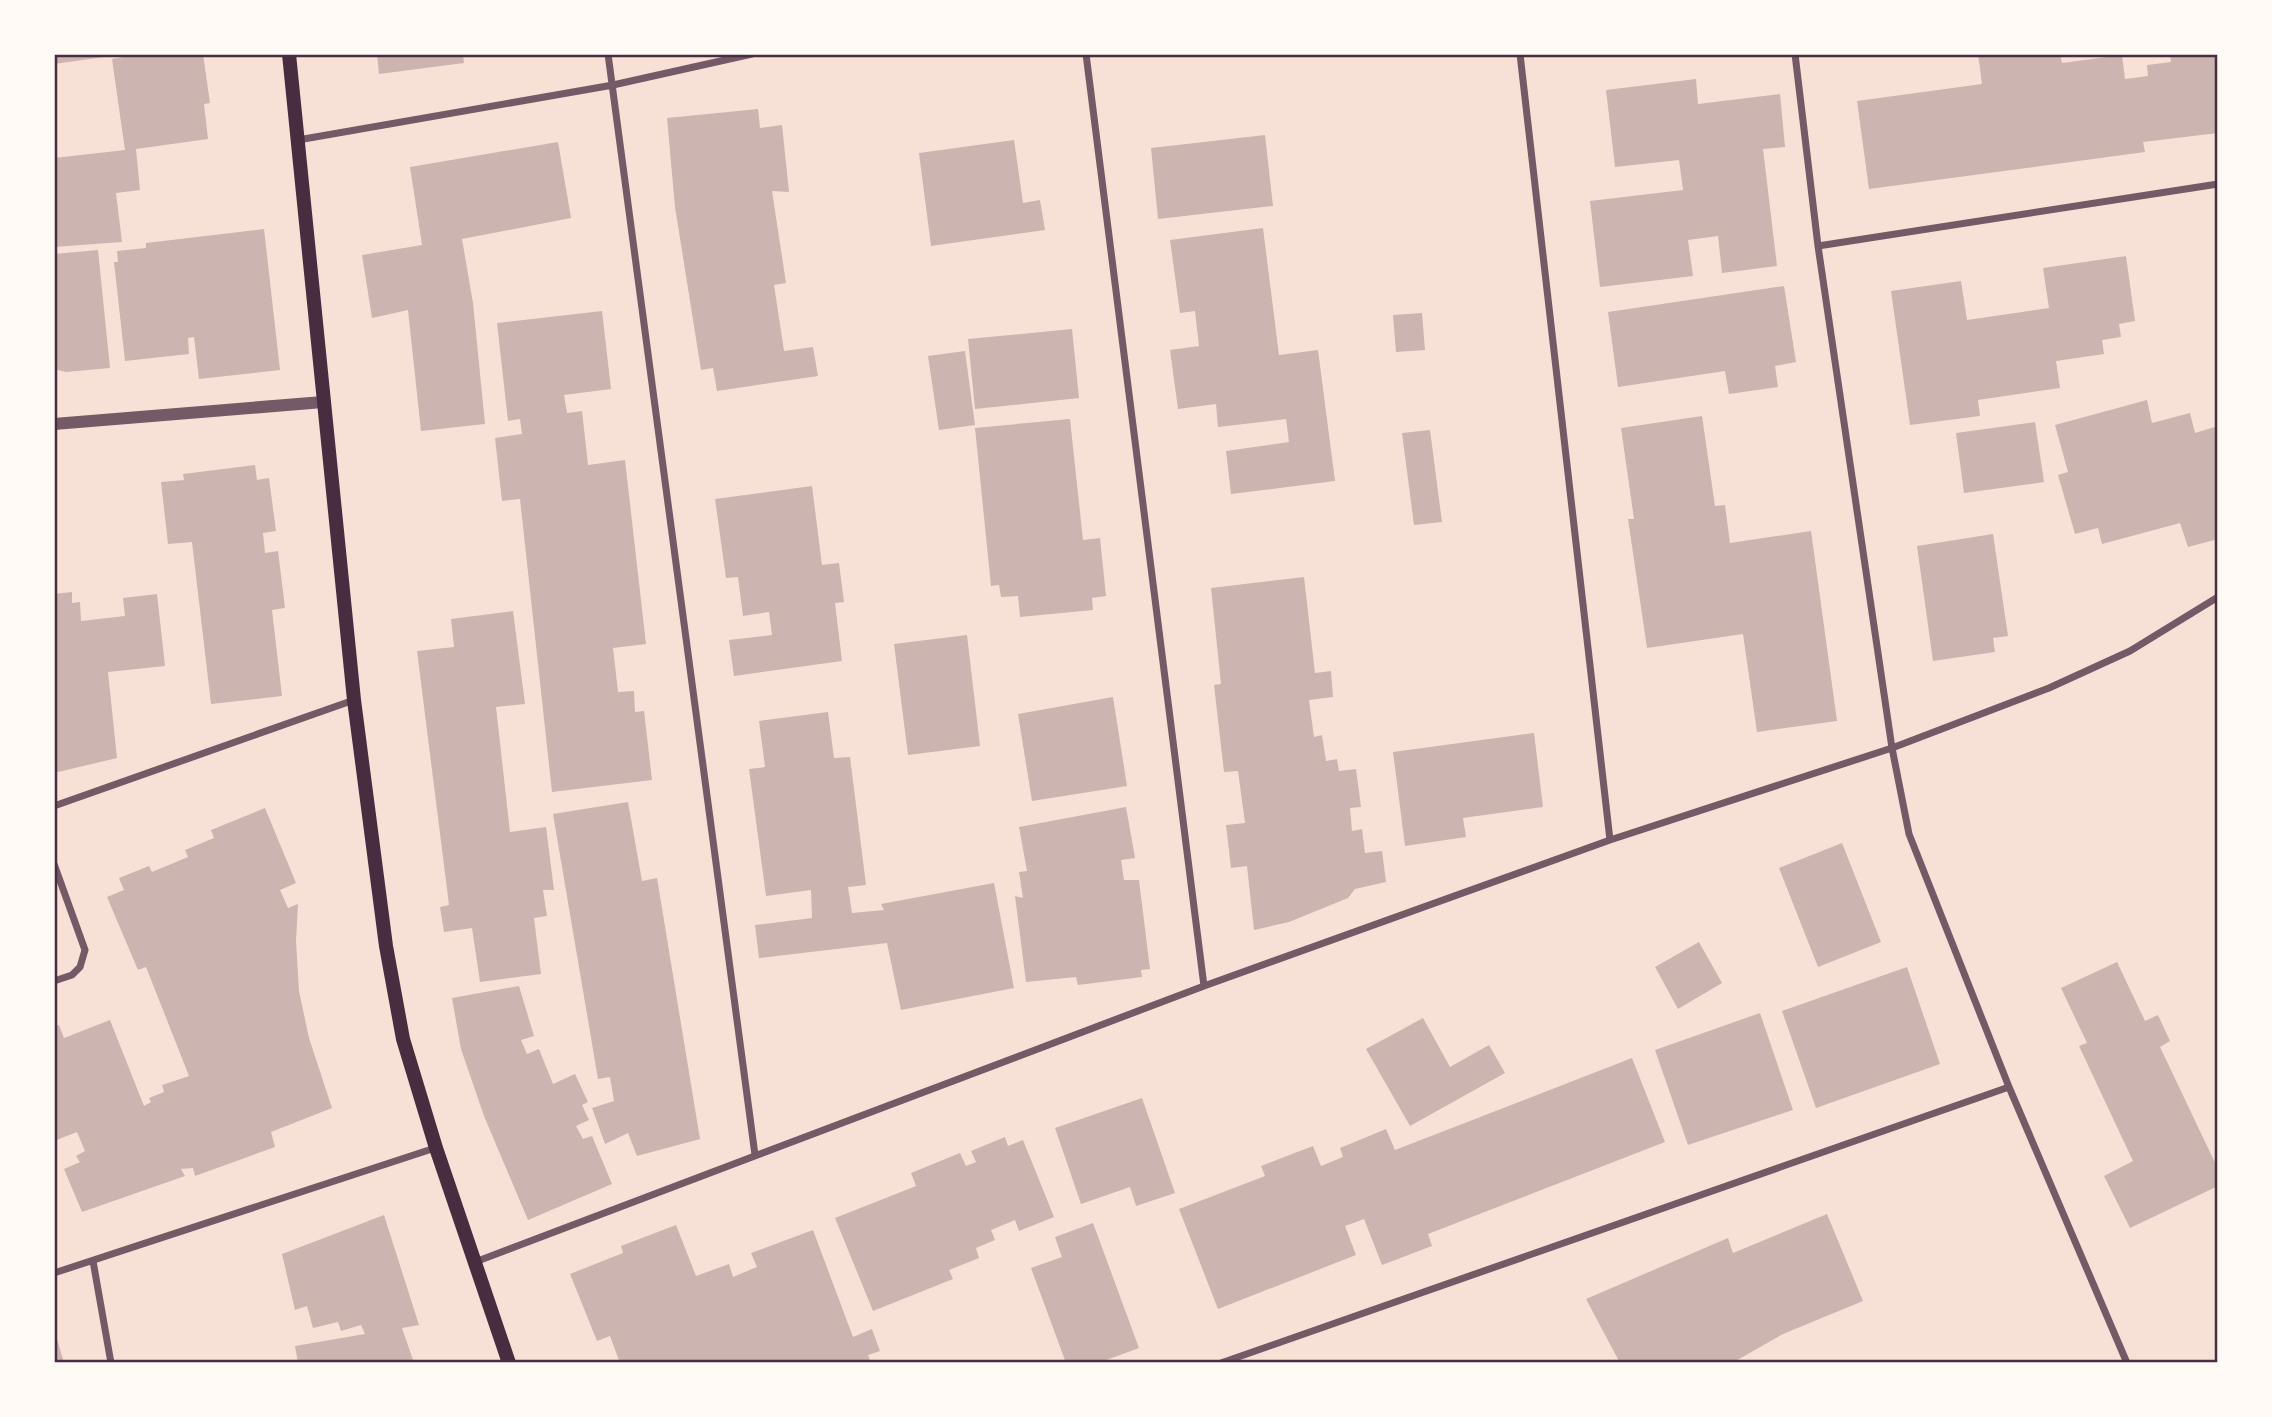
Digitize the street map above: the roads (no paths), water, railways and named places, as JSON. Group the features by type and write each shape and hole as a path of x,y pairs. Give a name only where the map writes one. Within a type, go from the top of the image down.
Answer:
{"main road":[{"path":"289,54 354,700 386,946 403,1039 436,1148 509,1363"}],"street":[{"path":"608,54 755,1155"},
{"path":"298,140 613,85 752,54"},
{"path":"1086,54 1204,986"},
{"path":"1520,54 1610,840"},
{"path":"1795,54 1818,246 1892,748 1909,834 2009,1087 2127,1363"},
{"path":"1818,246 2218,184"},
{"path":"54,424 323,402"},
{"path":"474,1262 1204,986 1610,840 1892,748 2049,688 2107,662 2130,651 2218,597"},
{"path":"54,806 354,700"},
{"path":"54,864 85,950 80,967 72,975 54,981"},
{"path":"1221,1363 2009,1087"},
{"path":"54,1273 436,1148"},
{"path":"93,1261 111,1363"}]}
